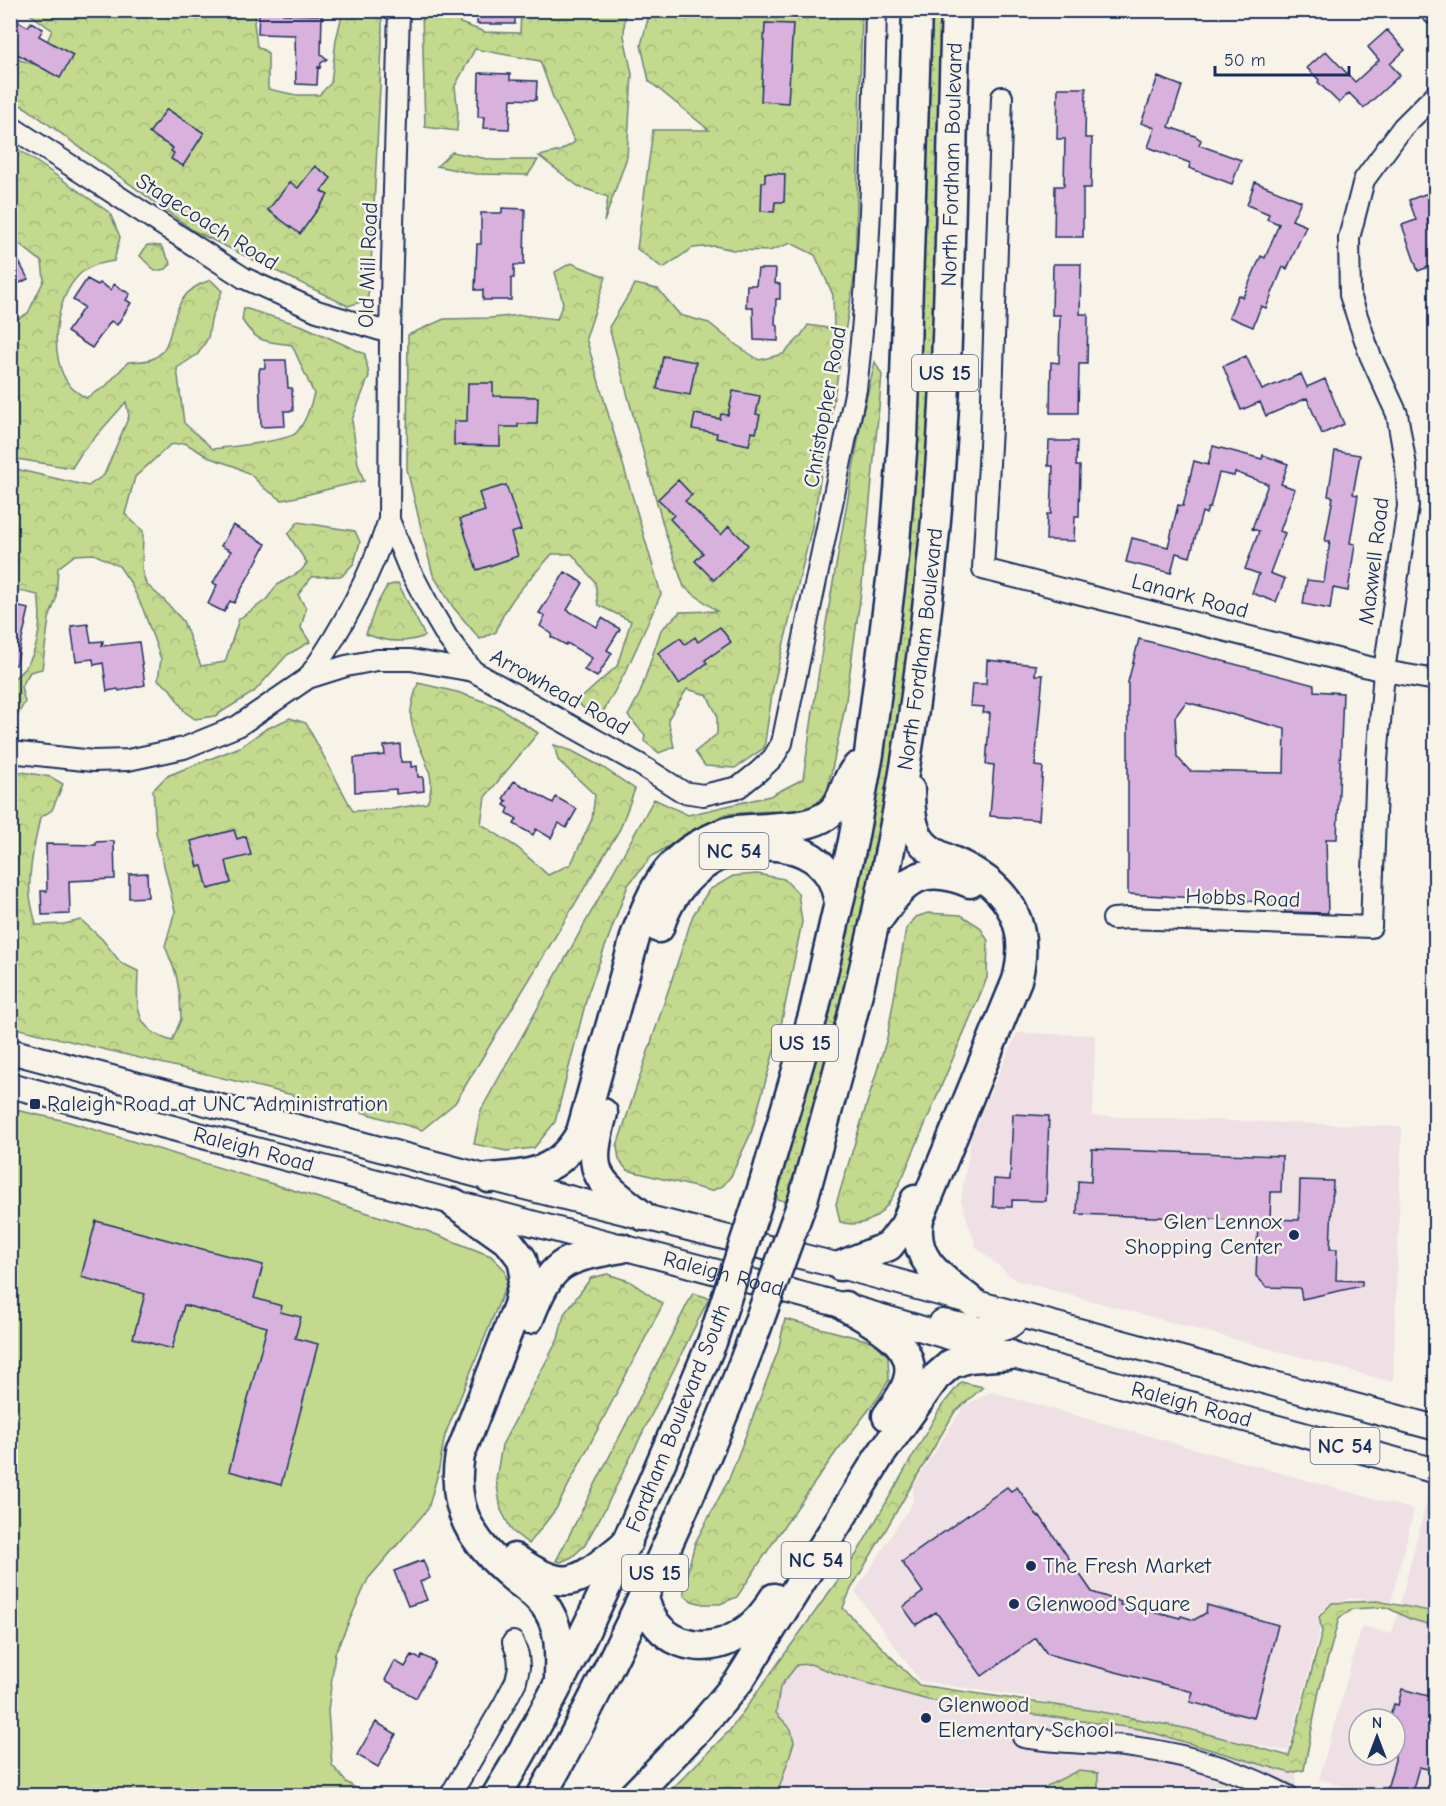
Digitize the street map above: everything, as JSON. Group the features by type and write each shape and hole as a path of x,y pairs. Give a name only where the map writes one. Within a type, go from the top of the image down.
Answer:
{"highway":[{"name":"North Fordham Boulevard","path":"738,1262 764,1183 814,1012 853,842 869,754 894,556 903,439 917,10"},
{"name":"North Fordham Boulevard","path":"776,1270 803,1200 874,926 910,734 936,529 943,412 956,10"},
{"path":"910,734 910,796 917,835 930,849 971,870 1001,892 1014,911 1022,946 1017,980 919,1219 917,1229 917,1240 927,1263 974,1303"},
{"path":"489,1179 540,1171 560,1160 577,1140 636,934 659,881 676,859 703,842 729,831 807,825 827,816 837,806 849,775 869,754"},
{"name":"NC 54","path":"643,1216 606,1186 596,1168 595,1148 645,972 668,903 704,864 730,852 767,846 792,849 811,857 829,875 839,902"},
{"path":"840,1266 889,1246 905,1225 1006,966 1008,946 1006,928 991,899 962,879 938,874 914,879 897,892 874,926"},
{"path":"454,1203 509,1242 522,1259 525,1274 518,1305 460,1455 457,1474 460,1506 469,1530 484,1551 536,1596 549,1612 555,1623 560,1645 559,1683"},
{"path":"622,1248 587,1254 570,1260 556,1268 544,1283 480,1446 474,1473 474,1485 478,1512 490,1536 508,1554 532,1571 549,1579 565,1581 577,1579 628,1542"},
{"name":"Fordham Boulevard South","path":"496,1796 559,1683 628,1542 712,1342 738,1262"},
{"name":"Fordham Boulevard South","path":"541,1796 568,1749 644,1597 698,1477 752,1343 776,1270"},
{"path":"644,1597 649,1614 657,1626 677,1642 692,1646 718,1644 739,1636 762,1617 905,1388 910,1374 910,1363 904,1348 893,1336 845,1306"},
{"name":"NC 54","path":"633,1796 702,1725 739,1681 879,1457 936,1377 951,1364 968,1358 1010,1355"}],"main road":[{"name":"Raleigh Road","path":"10,1051 489,1179 840,1266 1436,1428"},
{"name":"Raleigh Road","path":"10,1085 845,1306 1010,1355 1436,1471"},
{"path":"845,1306 991,1329 1010,1326 1019,1315"}],"street":[{"name":"Old Mill Road","path":"308,678 334,641 365,583 388,520 390,333 399,10"},
{"name":"Christopher Road","path":"738,787 758,772 772,758 782,743 856,389 863,336 870,245 876,10"},
{"path":"1429,10 1436,16"},
{"name":"Maxwell Road","path":"1371,927 1377,761 1384,671 1408,506 1406,466 1397,414 1370,355 1350,295 1349,238 1364,180 1403,127 1436,94"},
{"name":"Lanark Road","path":"1002,97 991,428 983,569 1384,671 1436,680"},
{"name":"Stagecoach Road","path":"10,126 244,278 317,311 390,333"},
{"name":"Old Mill Road","path":"388,520 430,608 447,637 473,671"},
{"name":"Arrowhead Road","path":"10,752 93,761 128,760 184,748 238,726 308,678 346,666 377,660 411,660 473,671 639,764 683,792 703,795 738,787"},
{"name":"Hobbs Road","path":"1113,919 1371,927"},
{"path":"450,1796 516,1681 519,1667 518,1655 513,1642"},
{"path":"1023,1737 1049,1742 1137,1747 1182,1756 1259,1781 1288,1796"}],"shaded area":[{"path":"1017,1033 1095,1035 1093,1116 1402,1127 1393,1382 1015,1280 976,1247 961,1201 971,1137"},
{"path":"991,1392 1414,1510 1391,1602 1352,1598 1329,1604 1317,1616 1320,1629 1288,1751 1006,1694 920,1681 855,1592 913,1502 913,1486 964,1406"},
{"path":"1426,1504 1435,1507 1435,1795 1375,1795 1319,1779 1362,1626 1392,1634"},
{"name":"Glenwood Elementary School","path":"806,1643 941,1699 1149,1727 1296,1769 1296,1796 745,1796 770,1692"}],"green space":[{"path":"26,11 256,11 254,23 257,46 268,53 268,89 296,95 319,95 331,83 336,40 343,11 382,16 370,284 367,300 348,306 194,231 26,108 11,100 10,57 37,65 52,30"},
{"path":"422,11 459,11 460,23 485,32 520,33 521,11 625,11 624,36 632,74 627,157 604,222 608,197 578,186 539,156 560,151 575,142 554,100 540,61 475,49 455,86 457,131 425,127"},
{"path":"650,11 862,11 855,273 812,527 773,688 764,748 735,768 705,766 695,752 717,734 717,715 707,695 687,689 668,719 674,747 659,753 644,741 645,735 628,716 640,693 661,630 680,612 717,611 684,587 665,532 609,327 635,284 658,289 680,315 709,323 759,360 783,354 808,325 834,329 833,295 815,255 791,243 769,251 733,250 715,246 693,248 663,268 637,249 653,130 709,130 649,81 641,45"},
{"path":"927,11 945,11 934,397 911,663 858,951 787,1205 784,1201 773,1198 861,848"},
{"path":"11,144 110,213 120,237 114,261 92,266 80,274 64,298 59,313 56,346 63,375 71,387 86,398 105,387 128,362 149,360 161,352 167,343 178,308 184,297 195,287 211,280 222,291 211,320 208,338 198,354 177,368 184,423 213,449 291,436 302,424 314,394 292,345 269,342 252,333 242,320 244,308 303,326 365,354 369,376 352,420 358,464 364,481 282,500 265,489 250,474 210,458 185,443 170,445 135,477 125,514 143,531 142,570 146,584 183,621 201,666 225,662 239,619 266,600 277,585 301,571 307,563 288,534 298,522 355,531 360,542 354,563 342,576 312,577 298,595 306,608 301,628 310,642 287,655 254,692 215,716 195,719 185,712 170,689 158,680 161,659 143,609 130,582 119,566 94,554 75,555 58,568 56,599 49,619 42,669 30,672 21,687 25,702 16,718 11,717 11,680 28,664 37,642 40,618 38,595 20,591 11,598 11,468 88,486 104,475 129,416 126,402 82,452 72,468 11,458 11,323 28,313 44,280 42,262 18,243 11,241 11,221 15,208 11,204"},
{"path":"452,152 493,160 538,160 528,175 475,174 437,166"},
{"path":"147,245 161,246 171,264 166,269 155,271 140,256"},
{"path":"571,263 606,277 586,338 661,594 627,669 598,721 577,702 617,666 631,621 598,605 595,582 572,554 552,554 513,600 500,620 496,632 480,639 453,607 433,575 407,469 408,335 444,319 521,315 557,319 563,303 555,272"},
{"path":"875,362 882,375 862,585 845,707 827,793 809,811 794,814 769,811 726,814 697,828 651,857 628,885 588,993 555,1122 534,1148 506,1151 474,1144 481,1110 654,799 688,815 770,796 803,779 826,623 862,417"},
{"path":"398,583 425,636 395,641 366,634 376,606 387,586"},
{"path":"418,683 457,692 497,706 538,733 485,797 481,824 518,848 548,875 571,864 592,819 595,795 558,760 554,745 572,751 602,767 635,789 620,829 455,1103 422,1130 351,1109 11,1027 10,770 51,777 63,784 52,810 40,818 34,847 30,899 36,925 64,924 81,920 102,939 121,963 138,971 137,995 140,1015 150,1030 172,1041 181,1019 180,996 176,974 165,946 175,911 156,832 153,790 167,776 240,747 266,729 290,718 306,723 353,811 392,809 427,803 431,781 413,730 411,715"},
{"path":"757,874 784,879 798,893 802,922 780,1030 751,1133 731,1176 723,1186 711,1191 627,1170 619,1160 617,1146 693,915 709,890 733,876"},
{"path":"928,913 961,915 980,927 988,941 987,978 894,1195 873,1219 853,1224 840,1222 836,1204 887,1038 906,929 916,917"},
{"path":"11,1109 66,1121 427,1231 491,1256 505,1270 507,1283 445,1435 428,1509 368,1579 335,1653 328,1711 332,1765 346,1782 367,1795 11,1796"},
{"path":"607,1274 629,1281 663,1304 556,1509 529,1544 512,1531 501,1510 496,1479 502,1445 558,1339 564,1314 591,1278"},
{"path":"693,1293 709,1298 605,1509 584,1546 572,1557 561,1562 556,1561"},
{"path":"785,1319 874,1342 888,1356 889,1380 878,1398 836,1452 737,1597 720,1604 703,1604 692,1601 684,1595 684,1585 695,1543 729,1479 778,1351"},
{"path":"961,1382 983,1387 954,1413 851,1589 843,1608 919,1685 1096,1711 1189,1729 1289,1756 1322,1632 1319,1617 1332,1603 1377,1601 1435,1612 1435,1626 1410,1619 1386,1607 1353,1609 1339,1618 1319,1691 1304,1770 1290,1773 1140,1729 928,1700 848,1678 810,1664 797,1665 780,1687 776,1713 791,1729 794,1742 777,1795 666,1795 730,1730 856,1555 941,1407"},
{"path":"1077,1771 1098,1773 1098,1795 1042,1795 1047,1786"}],"building":[{"path":"477,10 515,10 515,24 477,24"},
{"path":"259,11 322,15 321,54 327,59 321,63 320,68 318,67 317,85 296,84 295,35 258,34"},
{"path":"10,17 28,27 31,22 43,29 39,36 73,55 60,78 10,50"},
{"path":"765,23 793,24 788,103 761,101"},
{"path":"1387,30 1405,50 1390,64 1400,75 1364,108 1349,93 1339,103 1307,68 1326,51 1355,82 1379,60 1368,47"},
{"path":"479,73 510,74 510,80 537,81 536,100 511,99 509,129 483,128 484,117 478,117"},
{"path":"1158,77 1182,86 1169,127 1195,136 1201,140 1199,145 1241,160 1232,184 1189,168 1190,163 1148,147 1155,128 1141,123"},
{"path":"1058,88 1086,88 1085,138 1092,138 1091,188 1083,188 1083,237 1054,237 1055,186 1064,186 1065,139 1057,139"},
{"path":"167,109 204,133 183,166 171,159 174,153 171,151 173,148 149,133"},
{"path":"315,166 331,178 321,191 328,195 300,234 268,210 290,182 298,188"},
{"path":"765,173 785,174 784,202 775,202 774,212 761,211 762,182 765,182"},
{"path":"1255,182 1301,201 1292,220 1306,226 1287,269 1283,267 1266,308 1261,306 1253,327 1229,317 1238,295 1243,297 1261,256 1265,258 1279,224 1267,219 1269,214 1247,205"},
{"path":"1436,190 1436,218 1427,220 1436,245 1436,264 1418,271 1402,225 1416,220 1409,200"},
{"path":"502,208 525,209 524,265 514,265 514,278 511,278 511,300 483,300 483,290 475,290 477,244 481,244 481,213 502,213"},
{"path":"10,244 28,279 10,288"},
{"path":"1053,264 1081,264 1080,314 1088,314 1087,364 1079,364 1078,413 1050,413 1051,362 1059,363 1060,315 1052,315"},
{"path":"758,269 776,269 775,283 780,284 780,299 776,299 775,325 778,326 778,341 754,340 753,307 746,307 747,285 756,285"},
{"path":"87,279 111,290 114,284 130,294 126,300 131,303 117,325 111,321 92,348 67,332 84,307 73,300"},
{"path":"663,356 696,362 690,395 657,389"},
{"path":"1246,356 1262,390 1301,374 1307,387 1325,379 1344,424 1322,434 1307,398 1266,416 1260,402 1241,410 1223,366"},
{"path":"265,360 286,360 288,388 292,388 293,411 284,411 285,426 261,427 259,373 260,368 265,368"},
{"path":"468,383 493,383 493,396 538,397 537,424 500,427 500,446 454,445 454,421 467,421"},
{"path":"733,391 760,396 756,414 760,415 756,433 752,432 749,445 716,438 717,433 692,429 695,414 720,419 721,414 728,415"},
{"path":"1049,441 1077,441 1076,466 1080,466 1079,516 1075,516 1074,541 1046,540 1047,514 1051,514 1053,466 1048,466"},
{"path":"1213,446 1262,459 1263,455 1288,464 1281,484 1295,489 1280,531 1285,533 1270,573 1285,579 1276,602 1252,593 1259,574 1245,569 1259,531 1252,529 1268,484 1235,472 1234,476 1219,473 1210,508 1206,514 1202,512 1190,557 1176,553 1171,573 1126,562 1132,538 1168,547 1178,505 1183,506 1194,461 1208,465"},
{"path":"1335,451 1360,455 1353,494 1358,495 1350,543 1355,544 1348,591 1333,588 1330,609 1303,604 1307,580 1324,582 1330,541 1325,541 1333,497 1328,496"},
{"path":"678,480 692,495 685,501 721,535 729,526 748,545 714,580 695,561 703,553 670,519 674,515 658,499"},
{"path":"506,485 521,530 511,533 518,556 477,570 460,519 485,511 479,493"},
{"path":"233,525 266,544 234,603 230,601 224,612 208,604 217,585 213,583 231,551 221,546"},
{"path":"565,572 583,583 567,610 597,627 602,618 620,629 607,650 612,653 597,677 584,670 592,658 567,643 566,645 551,637 552,634 540,626 545,616 539,613"},
{"path":"10,605 29,609 16,665 10,664"},
{"path":"88,624 91,642 103,641 102,646 139,642 145,685 119,691 118,689 107,691 103,663 94,665 93,659 76,661 71,626"},
{"path":"720,627 731,642 705,660 707,663 679,684 658,653 680,638 685,644 695,637 698,642"},
{"path":"1139,639 1314,685 1314,691 1343,693 1337,839 1326,839 1328,913 1285,912 1285,903 1128,894 1128,682","holes":["1186,702 1285,729 1284,773 1190,771 1177,757 1175,717"]},
{"path":"987,660 1036,665 1035,675 1043,675 1035,766 1043,767 1039,820 990,816 994,765 986,764 990,713 983,713 984,707 970,706 972,684 986,684"},
{"path":"400,744 401,762 411,762 411,767 417,766 418,777 423,777 424,791 396,794 396,789 355,792 354,758 385,755 384,746"},
{"path":"514,781 553,803 556,797 577,809 566,828 559,823 551,838 536,829 533,835 514,824 517,819 507,813 509,808 504,805 507,801 503,799"},
{"path":"234,830 237,839 246,836 251,855 226,861 231,883 208,889 202,866 198,867 191,841"},
{"path":"114,841 115,879 69,881 70,914 42,915 41,891 47,891 46,844 96,845 96,842"},
{"path":"147,873 148,897 129,898 129,874"},
{"path":"1013,1114 1049,1116 1046,1201 1012,1200 1012,1207 993,1207 994,1179 1010,1180"},
{"name":"Glen Lennox Shopping Center","path":"1092,1149 1282,1156 1281,1192 1271,1192 1270,1219 1299,1220 1300,1180 1333,1181 1330,1249 1337,1249 1336,1280 1362,1281 1362,1286 1302,1299 1300,1288 1267,1287 1256,1276 1258,1221 1077,1214 1078,1181 1091,1182"},
{"path":"96,1221 263,1265 254,1298 282,1306 280,1312 301,1317 295,1338 318,1344 281,1485 229,1471 267,1327 184,1305 172,1349 133,1338 145,1294 81,1277"},
{"name":"Glenwood Square","path":"1007,1487 1011,1491 1017,1487 1038,1517 1040,1516 1092,1592 1121,1602 1120,1605 1180,1618 1181,1616 1194,1620 1206,1613 1207,1605 1278,1625 1254,1718 1190,1702 1193,1692 1047,1654 1036,1638 982,1676 936,1612 916,1625 903,1607 923,1592 902,1562"},
{"path":"423,1560 430,1578 420,1582 427,1600 408,1606 394,1571"},
{"path":"412,1655 420,1659 422,1655 435,1662 416,1698 385,1680 395,1661 405,1667"},
{"path":"1402,1689 1436,1698 1436,1771 1419,1767 1411,1796 1385,1796 1393,1767 1407,1767 1407,1707 1393,1707 1394,1704 1398,1705"},
{"path":"376,1722 396,1734 378,1767 357,1755"}],"place":[{"name":"Raleigh Road at UNC Administration","path":"35,1104"},
{"name":"Glen Lennox Shopping Center","path":"1294,1235"},
{"name":"The Fresh Market","path":"1031,1566"},
{"name":"Glenwood Square","path":"1014,1604"},
{"name":"Glenwood Elementary School","path":"926,1718"}]}
